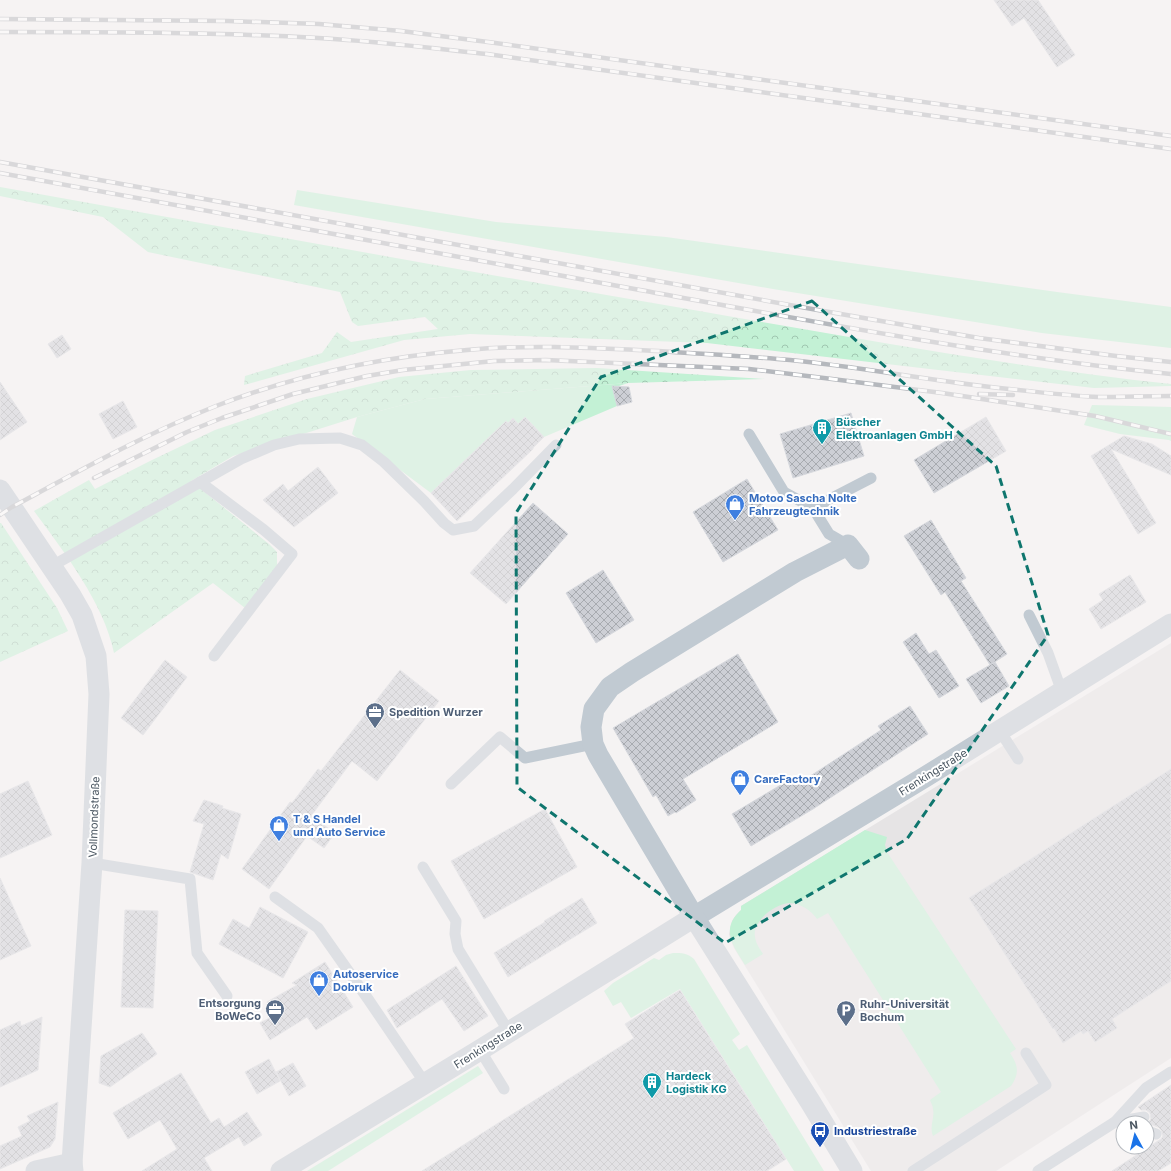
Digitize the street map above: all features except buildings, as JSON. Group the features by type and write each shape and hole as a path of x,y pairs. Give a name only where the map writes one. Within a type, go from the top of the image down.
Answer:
{"street":[{"name":"Vollmondstraße","path":"0,490 70,594 82,615 96,656 99,694 92,863 72,1167"},
{"path":"852,1171 694,917 598,755 593,744 591,727 594,709 610,687 632,672 795,572 853,552"},
{"name":"Frenkingstraße","path":"281,1171 694,917 924,778 1171,624"},
{"path":"36,1171 72,1167"}],"lane":[{"path":"749,434 784,492 814,508 829,534 853,552"},
{"path":"52,566 242,459 274,445 299,439 340,438 362,445 394,472 444,523 453,530 474,526 556,445"},
{"path":"814,508 871,478"},
{"path":"200,482 264,530 292,554 214,656"},
{"path":"1029,615 1048,653 1062,692"},
{"path":"1000,731 1018,759"},
{"path":"451,784 500,737 525,758 593,744"},
{"path":"92,863 190,879 197,953 227,996"},
{"path":"423,867 456,921 455,934 458,949 509,1032"},
{"path":"275,897 318,928 425,1083"},
{"path":"480,1050 504,1089"},
{"path":"913,1171 1046,1085 1026,1053"},
{"path":"1125,1115 1146,1088 1171,1072"},
{"path":"1038,1171 1115,1125"}],"highlighted area":[{"path":"812,301 996,466 1048,635 907,839 725,943 517,787 516,513 601,377"}],"shaded area":[{"path":"1171,643 1171,1058 996,1171 871,1171 734,948 729,934 732,921 741,910 741,906"}],"green space":[{"path":"0,187 529,282 879,342 996,361 1171,384 1171,386 1094,388 707,343 470,334 404,340 244,385 245,376 322,353 337,332 351,342 438,329 425,317 358,326 352,322 340,292 148,252 103,217 0,196"},
{"path":"297,190 496,222 666,237 1171,307 1171,348 1042,333 773,289 294,205"},
{"path":"597,368 765,379 628,383 425,399 357,417 233,456 191,481 269,544 277,552 277,566 245,608 213,583 114,653 102,615 82,579 34,511 89,480 95,489 215,430 307,399 399,377 471,370"},
{"path":"628,383 613,388 617,406 544,437 525,417 518,424 513,419 508,423 506,421 431,493 352,434 357,417 425,399"},
{"path":"1092,405 1171,407 1171,441 1120,434 1084,425"},
{"path":"0,523 57,608 68,631 0,662"},
{"path":"865,830 887,837 885,845 887,852 1016,1049 1010,1053 1015,1061 1017,1069 1016,1077 1011,1086 933,1136 933,1107 930,1100 941,1092 828,913 817,919 805,908 797,904 789,903 783,904 771,910 760,920 755,931 756,942 763,954 745,965 736,951 731,938 731,924 741,910 741,906"},
{"path":"673,953 684,954 694,959 740,1034 732,1040 739,1050 747,1045 824,1171 794,1171 680,989 631,1018 621,1002 613,1006 604,991 613,983 654,958 659,960 666,955"},
{"path":"478,1066 483,1073 328,1171 307,1171"}],"railway":[{"path":"0,19 228,21 319,24 401,31 1171,136"},
{"path":"0,32 199,33 339,39 403,45 487,54 1171,149"},
{"path":"0,162 979,338 1171,362"},
{"path":"0,173 838,326 1038,358 1171,374"},
{"path":"0,515 12,507 112,454 216,406 277,385 339,369 403,357 435,353 515,347 658,351 790,360 845,366 927,379 1065,395 1099,397 1171,396"},
{"path":"94,478 187,432 222,418 293,394 367,376 403,370 494,361 546,360 749,369 942,393 1095,416 1171,434"},
{"path":"979,394 1013,395"}],"place":[{"name":"Büscher Elektroanlagen GmbH","path":"822,445"},
{"name":"Motoo Sascha Nolte Fahrzeugtechnik","path":"735,521"},
{"name":"Spedition Wurzer","path":"375,729"},
{"name":"CareFactory","path":"740,796"},
{"name":"T & S Handel und Auto Service","path":"279,842"},
{"name":"Autoservice Dobruk","path":"319,997"},
{"name":"Entsorgung BoWeCo","path":"275,1026"},
{"name":"Ruhr-Universität Bochum","path":"846,1027"},
{"name":"Hardeck Logistik KG","path":"652,1099"},
{"name":"Industriestraße","path":"820,1148"}]}
